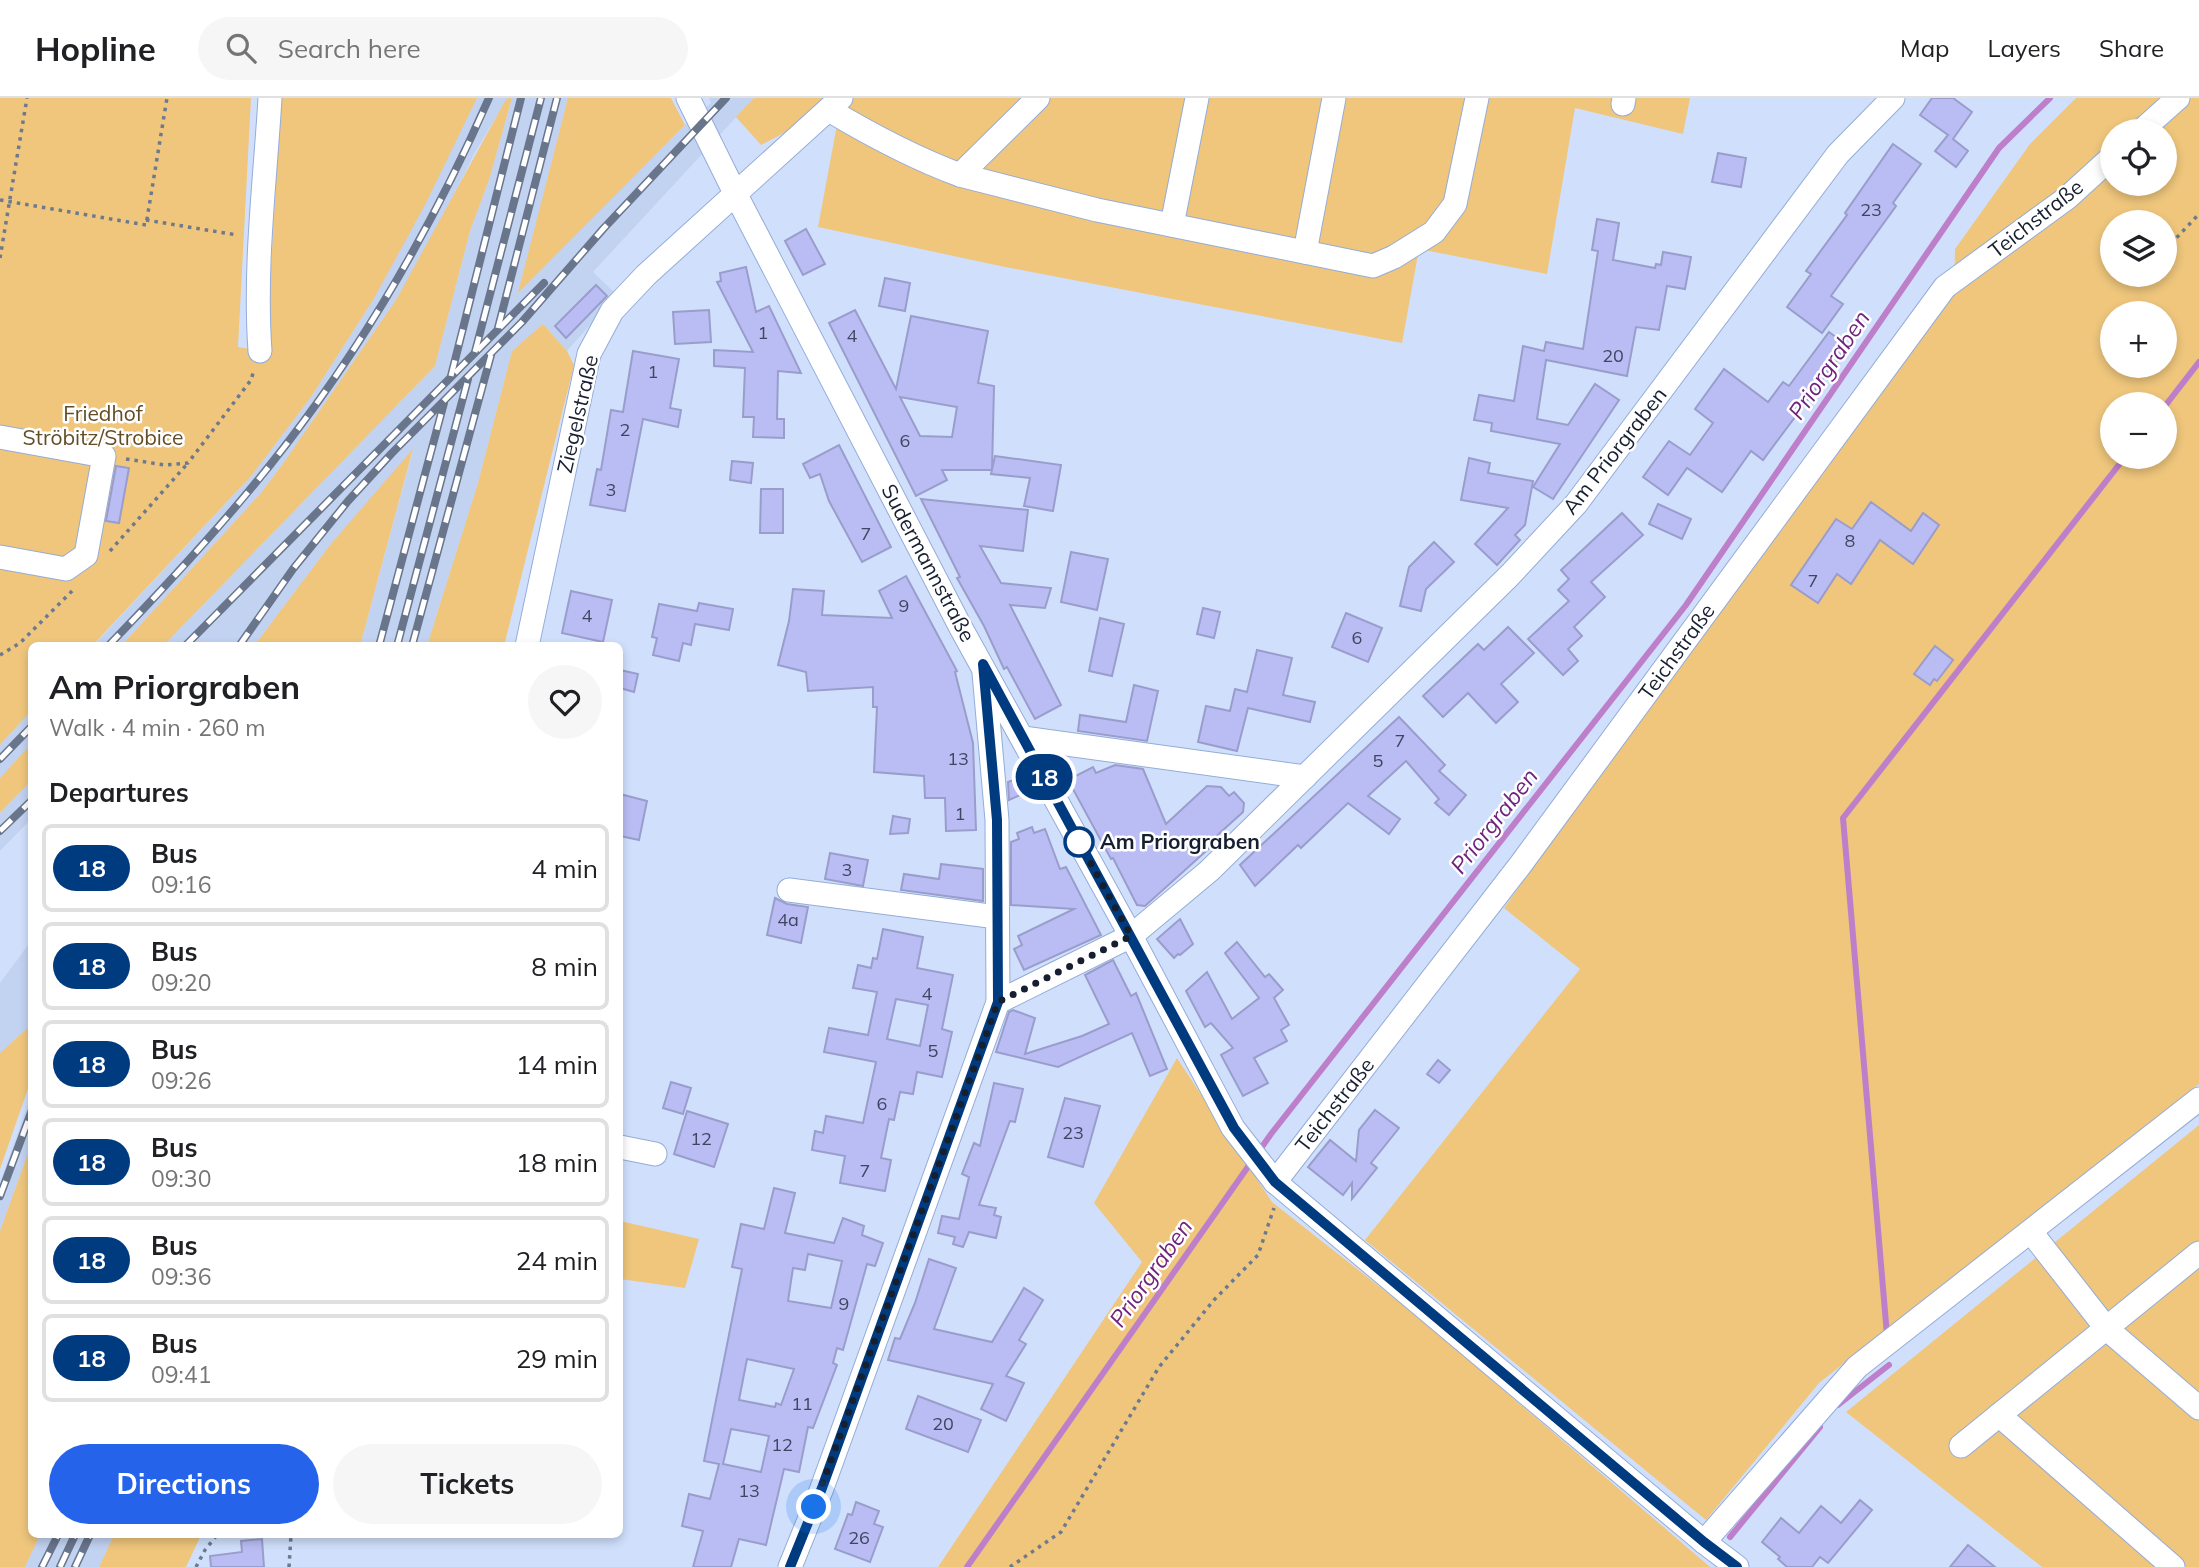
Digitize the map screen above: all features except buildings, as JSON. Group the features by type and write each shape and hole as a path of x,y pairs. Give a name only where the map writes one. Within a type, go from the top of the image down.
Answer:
{"street":[{"path":"260,351 260,269 270,98"},
{"name":"Sudermannstraße","path":"688,98 961,628 1234,1128 1278,1185 1737,1567"},
{"path":"960,175 1038,98"},
{"path":"1172,225 1197,98"},
{"path":"1305,252 1334,98"},
{"path":"835,104 874,136 960,175 1097,210 1373,266 1394,257 1434,232 1455,204 1477,98"},
{"name":"Am Priorgraben","path":"998,1002 1131,936 1209,871 1510,576 1577,504 1839,154 1893,98"},
{"path":"2154,119 2178,98"},
{"name":"Ziegelstraße","path":"528,642 589,354 612,310 646,275 835,104"},
{"name":"Teichstraße","path":"1278,1185 1521,864 1945,288 2067,198 2100,168"},
{"path":"0,437 104,456 86,555 66,569 0,557"},
{"path":"790,1567 827,1475 998,1002 997,820 983,664"},
{"path":"1023,738 1305,776"},
{"path":"789,890 998,917"},
{"path":"1704,1542 1857,1367 2199,1099"},
{"path":"623,1148 655,1154"},
{"path":"2031,1232 2107,1329 2199,1408"},
{"path":"1961,1446 2199,1253"},
{"path":"1999,1415 2173,1567"}],"path":[{"path":"0,258 27,98"},
{"path":"0,200 146,225 167,98"},
{"path":"2177,237 2199,214"},
{"path":"146,220 237,235"},
{"path":"104,456 165,465 188,463 251,380 260,351"},
{"path":"1010,1567 1061,1532 1159,1367 1214,1300 1258,1255 1278,1185"},
{"path":"196,1567 215,1538"},
{"path":"289,1567 291,1538"}],"shaded area":[{"path":"477,98 509,98 474,154 443,218 396,300 282,465 260,494 125,642 97,642 252,475 311,397 373,300"},
{"path":"512,98 568,98 519,291 685,125 711,103 709,98 754,98 593,272 617,295 567,351 543,324 512,351 478,483 428,642 361,642 413,451 330,545 257,642 167,642 435,366 470,231 489,180"},
{"path":"28,714 28,747 0,778 0,745"},
{"path":"28,784 28,822 0,851 0,813"},
{"path":"28,945 28,1028 0,1053 0,983"},
{"path":"28,1104 28,1153 0,1231 0,1183"},
{"path":"39,1538 113,1538 99,1567 25,1567"}],"green space":[{"name":"Friedhof Ströbitz/Strobice","path":"0,98 251,98 238,347 269,352 267,335 281,98 477,98 425,205 373,300 311,397 252,475 96,642 28,642 28,714 0,745"},
{"path":"512,98 489,180 470,231 435,366 167,642 125,642 260,494 282,465 396,300 505,101"},
{"path":"568,98 671,98 685,125 518,293"},
{"path":"754,98 1690,98 1683,134 1575,108 1547,274 1419,249 1402,343 1005,267 818,227 841,103 761,145 736,117"},
{"path":"2076,98 2199,98 2199,1084 1819,1383 1706,1520 1365,1240 1580,969 1504,908 1954,295 1955,249 2030,144"},
{"path":"543,324 567,351 574,365 505,642 428,642 478,483 512,351"},
{"path":"413,449 361,642 257,642 330,545"},
{"path":"28,747 28,784 0,813 0,778"},
{"path":"28,1028 28,1089 0,1169 0,1053"},
{"path":"1177,1058 1272,1202 1422,1320 1710,1567 938,1567 1142,1262 1094,1203"},
{"path":"2199,1125 2199,1567 2042,1567 1846,1412"},
{"path":"28,1153 28,1538 39,1538 25,1567 0,1567 0,1231"},
{"path":"623,1222 699,1239 685,1288 623,1279"},
{"path":"113,1538 200,1538 186,1567 99,1567"}],"waterway":[{"name":"Priorgraben","path":"967,1567 1271,1134 1686,605 1999,148 2050,98"},
{"path":"2176,392 2199,362"},
{"path":"1887,1335 1843,818 2116,469"},
{"path":"1838,1405 1889,1365"},
{"path":"1730,1537 1820,1427"}],"railway":[{"path":"112,642 222,523 315,406 398,278 446,189 489,98"},
{"path":"451,376 521,98"},
{"path":"475,352 541,98"},
{"path":"498,328 557,98"},
{"path":"242,642 293,569 348,501 522,322 604,228 726,98"},
{"path":"189,642 544,283"},
{"path":"413,642 491,355"},
{"path":"398,642 468,379"},
{"path":"380,642 444,403"},
{"path":"0,759 28,730"},
{"path":"0,831 28,804"},
{"path":"0,1196 28,1121"},
{"path":"42,1567 56,1538"},
{"path":"60,1567 74,1538"},
{"path":"75,1567 89,1538"}],"bus line":[{"name":"18","path":"790,1567 822,1488 998,1002 997,820 983,664 1234,1128 1275,1182 1737,1567"}],"place":[{"name":"Am Priorgraben","path":"1079,842"}],"route":[{"path":"814,1507 998,1002 1131,936 1079,842"}]}
